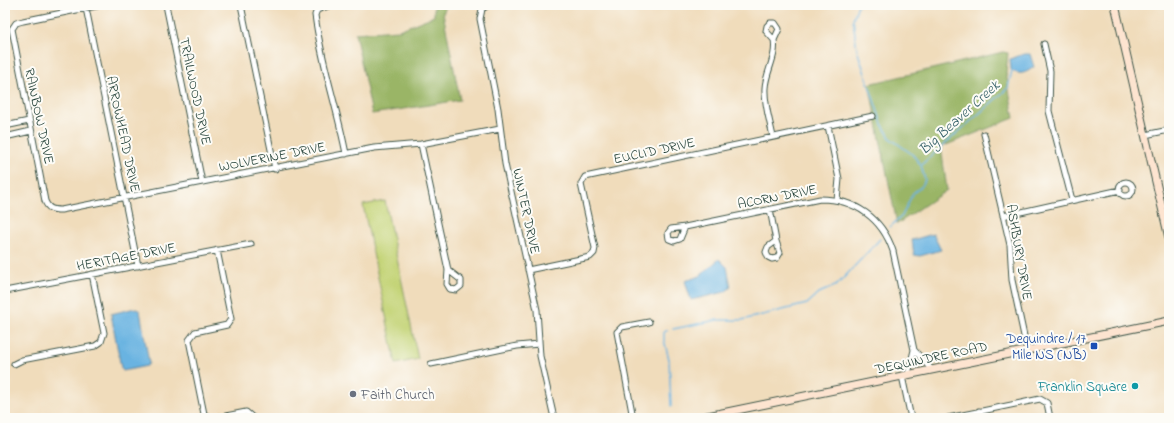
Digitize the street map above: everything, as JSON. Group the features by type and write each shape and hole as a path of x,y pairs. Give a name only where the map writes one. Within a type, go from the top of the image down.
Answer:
{"main road":[{"path":"1115,5 1169,238"},
{"name":"DEQUINDRE ROAD","path":"701,418 1169,321"}],"street":[{"path":"86,8 101,5"},
{"name":"TRAILWOOD DRIVE","path":"166,5 202,182"},
{"path":"241,5 275,168"},
{"path":"330,5 317,10 314,15 330,93 339,118 346,154"},
{"name":"WINTER DRIVE","path":"488,5 482,9 480,19 497,103 505,164 538,317 539,344 543,371 554,418"},
{"name":"RAINBOW DRIVE","path":"48,207 31,131 12,29 16,23 23,21 86,8"},
{"name":"ARROWHEAD DRIVE","path":"86,8 138,266"},
{"path":"773,137 765,93 766,80 774,52 774,40"},
{"path":"1044,44 1050,71 1049,111 1072,200"},
{"name":"EUCLID DRIVE","path":"528,270 590,257 594,253 595,248 581,184 586,177 873,116"},
{"path":"5,126 29,121"},
{"path":"828,126 839,179 837,200"},
{"name":"WOLVERINE DRIVE","path":"48,207 53,210 60,210 384,146 421,144 500,129"},
{"path":"1145,135 1169,130"},
{"path":"5,136 31,131"},
{"name":"ASHBURY DRIVE","path":"984,134 1011,252 1012,280 1027,350"},
{"path":"421,144 448,270"},
{"path":"1003,216 1120,190"},
{"name":"ACORN DRIVE","path":"685,227 813,200 837,200 863,210 876,220 886,235 894,256 914,350 932,370"},
{"path":"770,209 776,241"},
{"name":"HERITAGE DRIVE","path":"5,292 251,244"},
{"path":"210,418 203,411 189,340 195,332 224,326 229,323 231,319 217,250"},
{"path":"14,364 22,360 95,346 101,342 104,333 92,274"},
{"path":"633,418 617,332 622,327 649,322"},
{"path":"431,364 517,346 539,344"},
{"name":"ACORN DRIVE","path":"905,375 914,350"},
{"path":"905,375 911,418"},
{"path":"948,418 1040,399 1047,404 1050,418"},
{"path":"979,411 980,418"},
{"path":"216,418 246,412 253,418"}],"green space":[{"path":"434,5 447,5 443,13 460,100 372,114 355,33 399,30 434,16"},
{"path":"1003,52 1008,53 1006,73 1014,118 941,147 947,190 897,224 869,84"},
{"path":"385,201 418,359 396,364 363,205"}],"water":[{"path":"1024,54 1030,54 1034,67 1023,73 1017,73 1011,70 1010,59"},
{"path":"933,234 941,250 920,256 914,255 912,240"},
{"path":"719,259 727,267 731,287 725,292 691,300 685,281 700,276"},
{"path":"135,308 140,311 149,363 147,366 123,371 121,368 111,314"}],"waterway":[{"path":"858,5 853,19 857,50 882,124 891,139 912,154 921,165 925,180 922,186 913,193 902,216 890,227"},
{"name":"Big Beaver Creek","path":"921,165 1008,88 1012,70"},
{"name":"Big Beaver Creek","path":"673,329 717,320 742,320 807,304 819,293 837,285 880,239"},
{"name":"Big Beaver Creek","path":"668,330 664,332 664,340 669,359 671,406"}],"place":[{"name":"Dequindre / 17 Mile NS (NB)","path":"1094,346"},
{"name":"Franklin Square","path":"1135,386"},
{"name":"Faith Church","path":"353,394"}]}
